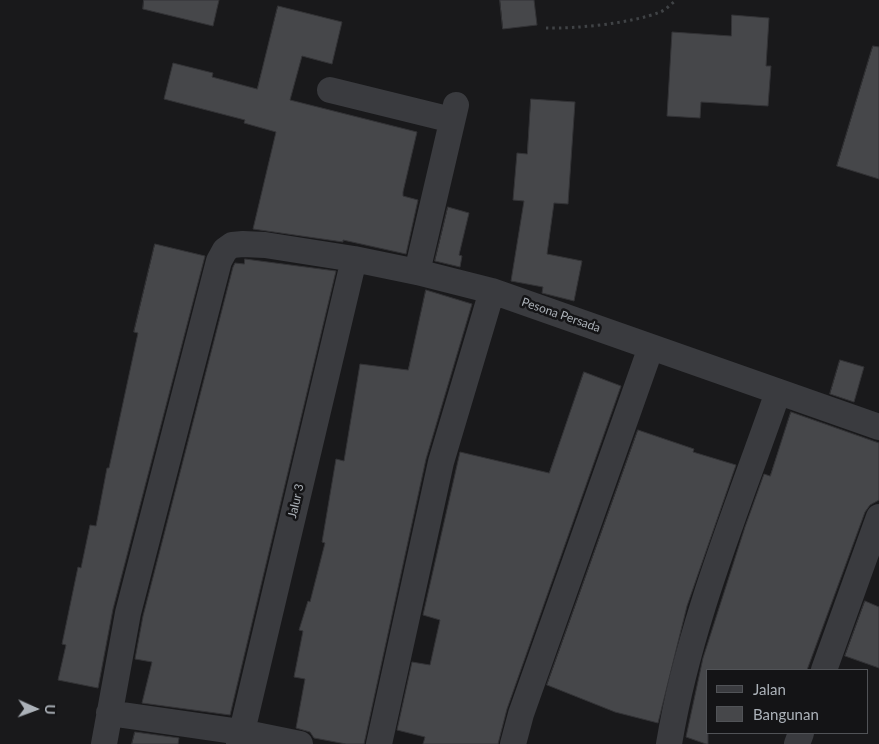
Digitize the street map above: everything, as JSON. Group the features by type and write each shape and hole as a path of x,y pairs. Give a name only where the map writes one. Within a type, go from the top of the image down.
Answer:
{"street":[{"path":"330,90 454,112 418,272"},
{"name":"Pesona Persada","path":"109,713 128,613 215,271 225,250 232,245 265,245 354,259 418,272 492,291 879,426"},
{"name":"Jalur 3","path":"240,738 354,259"},
{"path":"379,744 441,462 492,291"},
{"path":"513,744 521,714 651,347"},
{"path":"669,744 674,712 706,599 778,392"},
{"path":"824,669 879,517"},
{"path":"104,744 109,713 240,738 300,744"}],"path":[{"path":"546,28 571,29 644,16 662,11 676,0"}],"building":[{"path":"144,0 219,0 213,26 143,9"},
{"path":"500,0 534,0 537,25 503,29"},
{"path":"278,6 342,22 332,64 302,56 290,100 417,132 403,192 403,196 418,200 406,254 343,240 343,242 253,229 276,132 244,123 245,120 164,99 173,63 213,73 212,77 257,89"},
{"path":"732,15 769,18 766,66 771,66 768,106 701,102 700,118 667,116 672,32 731,36"},
{"path":"873,46 879,47 879,179 837,166"},
{"path":"531,99 575,102 568,204 554,203 547,254 582,261 574,301 542,293 543,287 511,281 524,201 513,200 517,153 527,154"},
{"path":"448,207 469,213 459,255 462,256 460,267 435,261"},
{"path":"155,244 205,256 113,609 98,688 58,680 66,645 62,644 78,567 81,568 90,525 96,526 107,468 109,468 138,333 134,332"},
{"path":"245,259 336,271 230,715 142,703 152,662 135,659 143,616 233,267 235,263 244,264"},
{"path":"426,290 472,304 426,459 364,744 346,744 314,738 310,732 296,728 305,679 294,677 303,631 299,630 308,601 310,602 325,543 322,542 336,459 344,461 360,364 408,370"},
{"path":"840,360 864,367 854,402 830,394"},
{"path":"584,372 621,386 507,709 498,744 423,744 425,737 397,730 412,662 430,665 440,620 423,615 460,452 549,473"},
{"path":"791,412 879,443 879,500 870,505 865,512 807,669 706,669 706,734 708,734 708,744 706,744 686,737 703,658 764,474 770,476"},
{"path":"638,430 694,449 693,452 736,465 687,606 658,723 615,712 547,685"},
{"path":"865,601 879,607 879,668 845,656"},
{"path":"135,732 179,738 178,744 132,744"}]}
